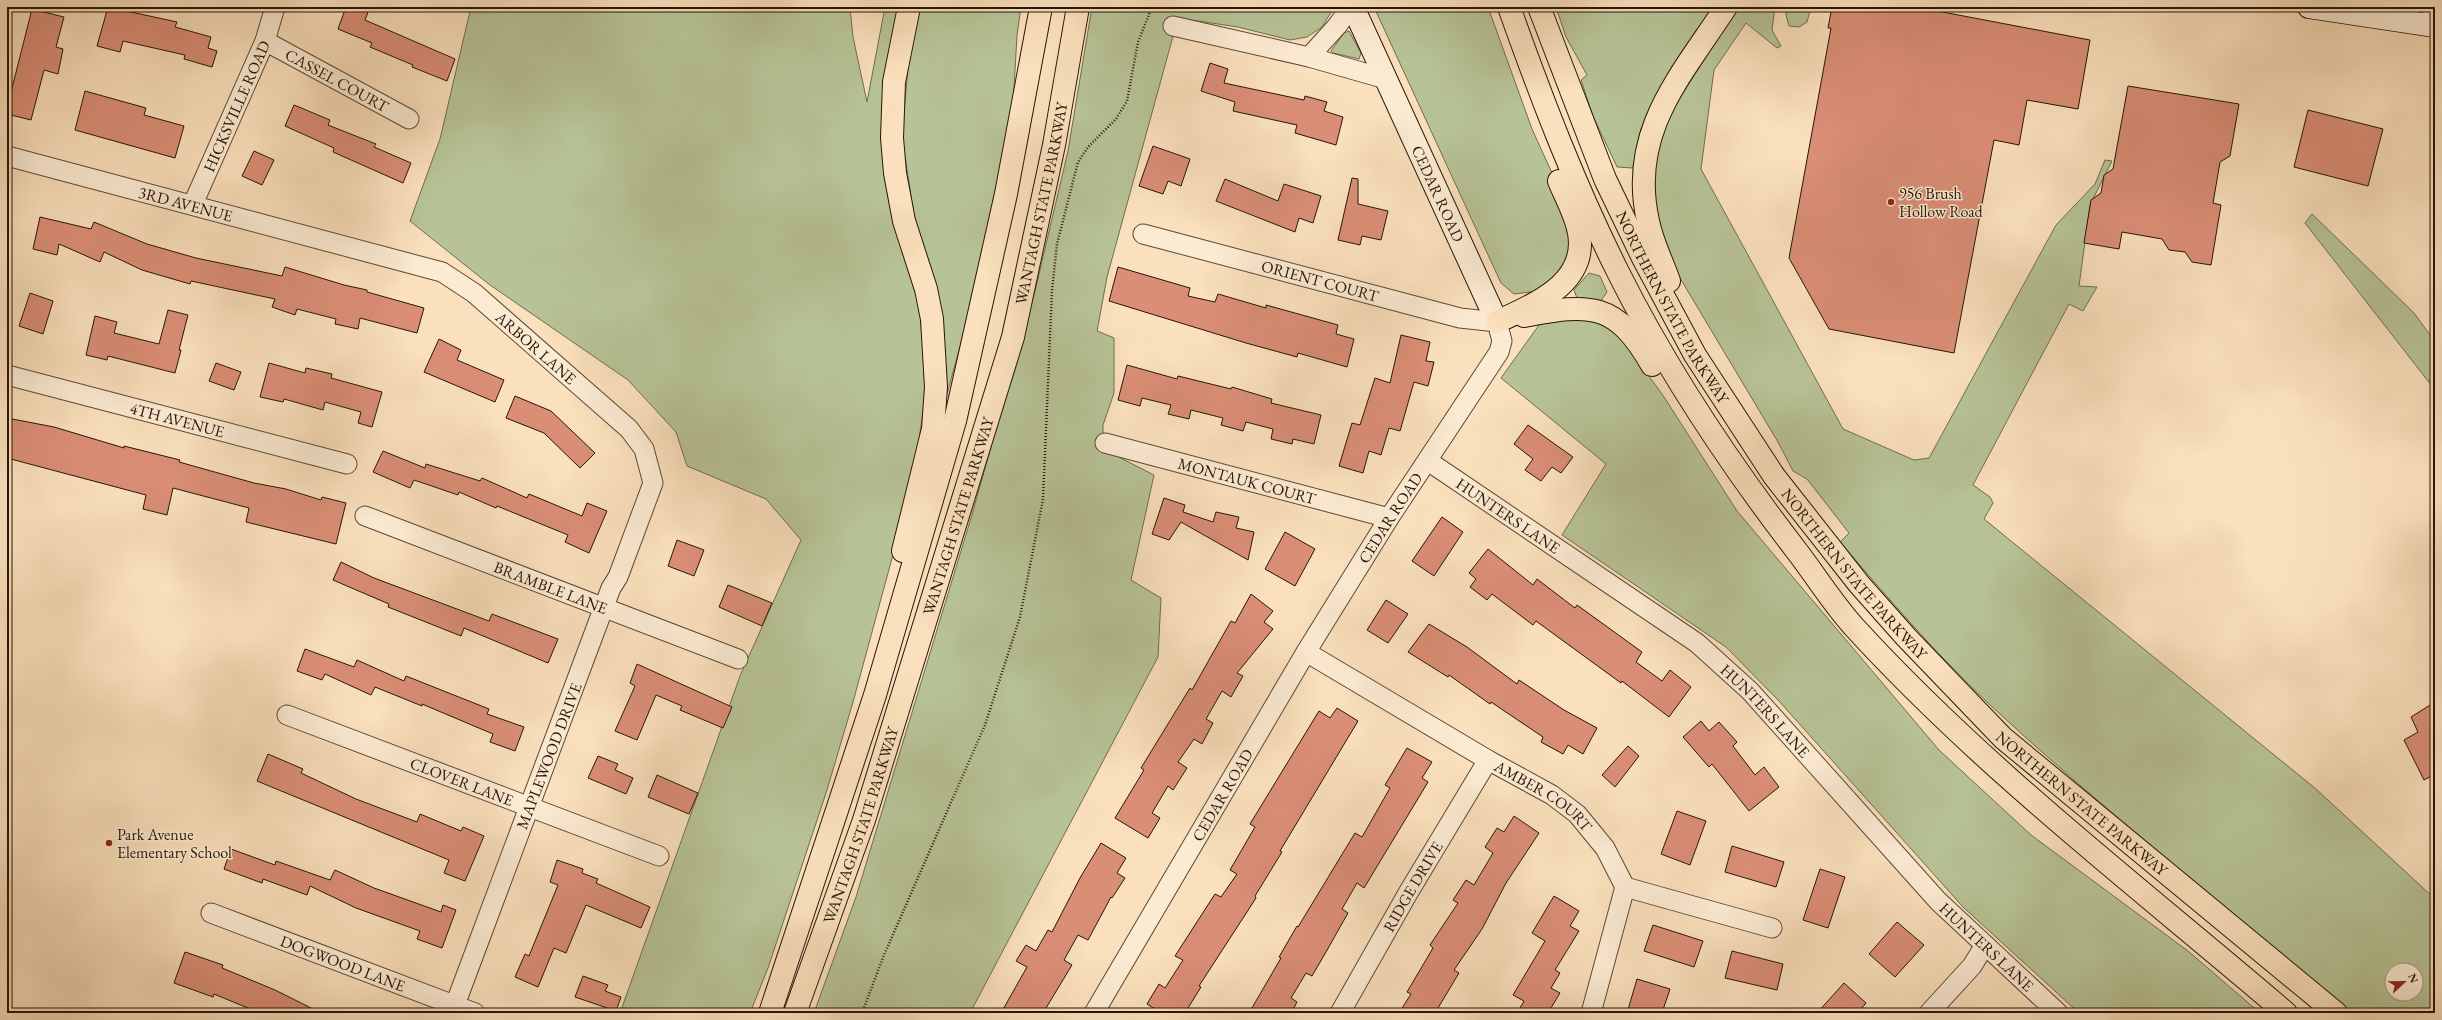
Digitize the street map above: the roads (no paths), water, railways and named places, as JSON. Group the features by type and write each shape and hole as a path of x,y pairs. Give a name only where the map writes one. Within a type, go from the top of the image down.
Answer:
{"highway":[{"path":"875,695 899,566 933,429 936,387 932,319 926,289 904,221 895,174 892,138 894,82 909,7"},
{"name":"WANTAGH STATE PARKWAY","path":"770,1013 875,695 955,421 1006,194 1040,7"},
{"name":"WANTAGH STATE PARKWAY","path":"796,1013 864,820 1013,337 1054,145 1078,7"},
{"name":"NORTHERN STATE PARKWAY","path":"1509,7 1527,59 1573,177 1617,271 1665,358 1717,442 1848,620 1950,726 2090,849 2175,918 2286,1013"},
{"name":"NORTHERN STATE PARKWAY","path":"1539,7 1605,179 1643,258 1695,355 1774,476 1859,584 1906,637 2004,738 2336,1013"},
{"path":"1695,355 1651,236 1644,204 1643,174 1647,143 1658,115 1726,7"},
{"path":"1498,322 1559,288 1574,268 1580,245 1576,220 1560,182 1527,59"},
{"path":"1498,322 1577,308 1596,311 1614,318 1635,336 1656,372 1717,442"}],"street":[{"name":"HICKSVILLE ROAD","path":"193,204 265,41 274,7"},
{"path":"1309,57 1352,7"},
{"name":"CEDAR ROAD","path":"1094,1013 1306,652 1389,518 1428,461 1501,348 1502,341 1498,322 1352,7"},
{"path":"2309,7 2429,19"},
{"path":"1173,26 1309,57 1386,79"},
{"name":"CASSEL COURT","path":"265,41 409,119"},
{"name":"3RD AVENUE","path":"7,156 193,204 365,251"},
{"name":"ORIENT COURT","path":"1142,234 1460,318 1477,322 1498,322"},
{"name":"ARBOR LANE","path":"365,251 442,272 474,293 629,429 644,449 653,483 647,500"},
{"name":"4TH AVENUE","path":"7,375 346,464"},
{"name":"MONTAUK COURT","path":"1105,443 1389,518"},
{"name":"HUNTERS LANE","path":"1428,461 1697,642 1750,691 1938,901 2058,1013"},
{"name":"MAPLEWOOD DRIVE","path":"454,1009 605,608 611,588 618,578 647,500"},
{"name":"BRAMBLE LANE","path":"364,516 738,659"},
{"name":"AMBER COURT","path":"1306,652 1488,760 1552,795 1577,814 1604,848 1625,887"},
{"name":"CLOVER LANE","path":"288,715 659,856"},
{"name":"RIDGE DRIVE","path":"1340,1013 1408,893 1488,760"},
{"path":"1591,1013 1625,887 1772,928"},
{"name":"DOGWOOD LANE","path":"211,913 454,1009 475,1013"},
{"path":"1929,1013 1972,966 1985,945"}],"place":[{"name":"956 Brush Hollow Road","path":"1891,202"},
{"name":"Park Avenue Elementary School","path":"109,843"}]}
